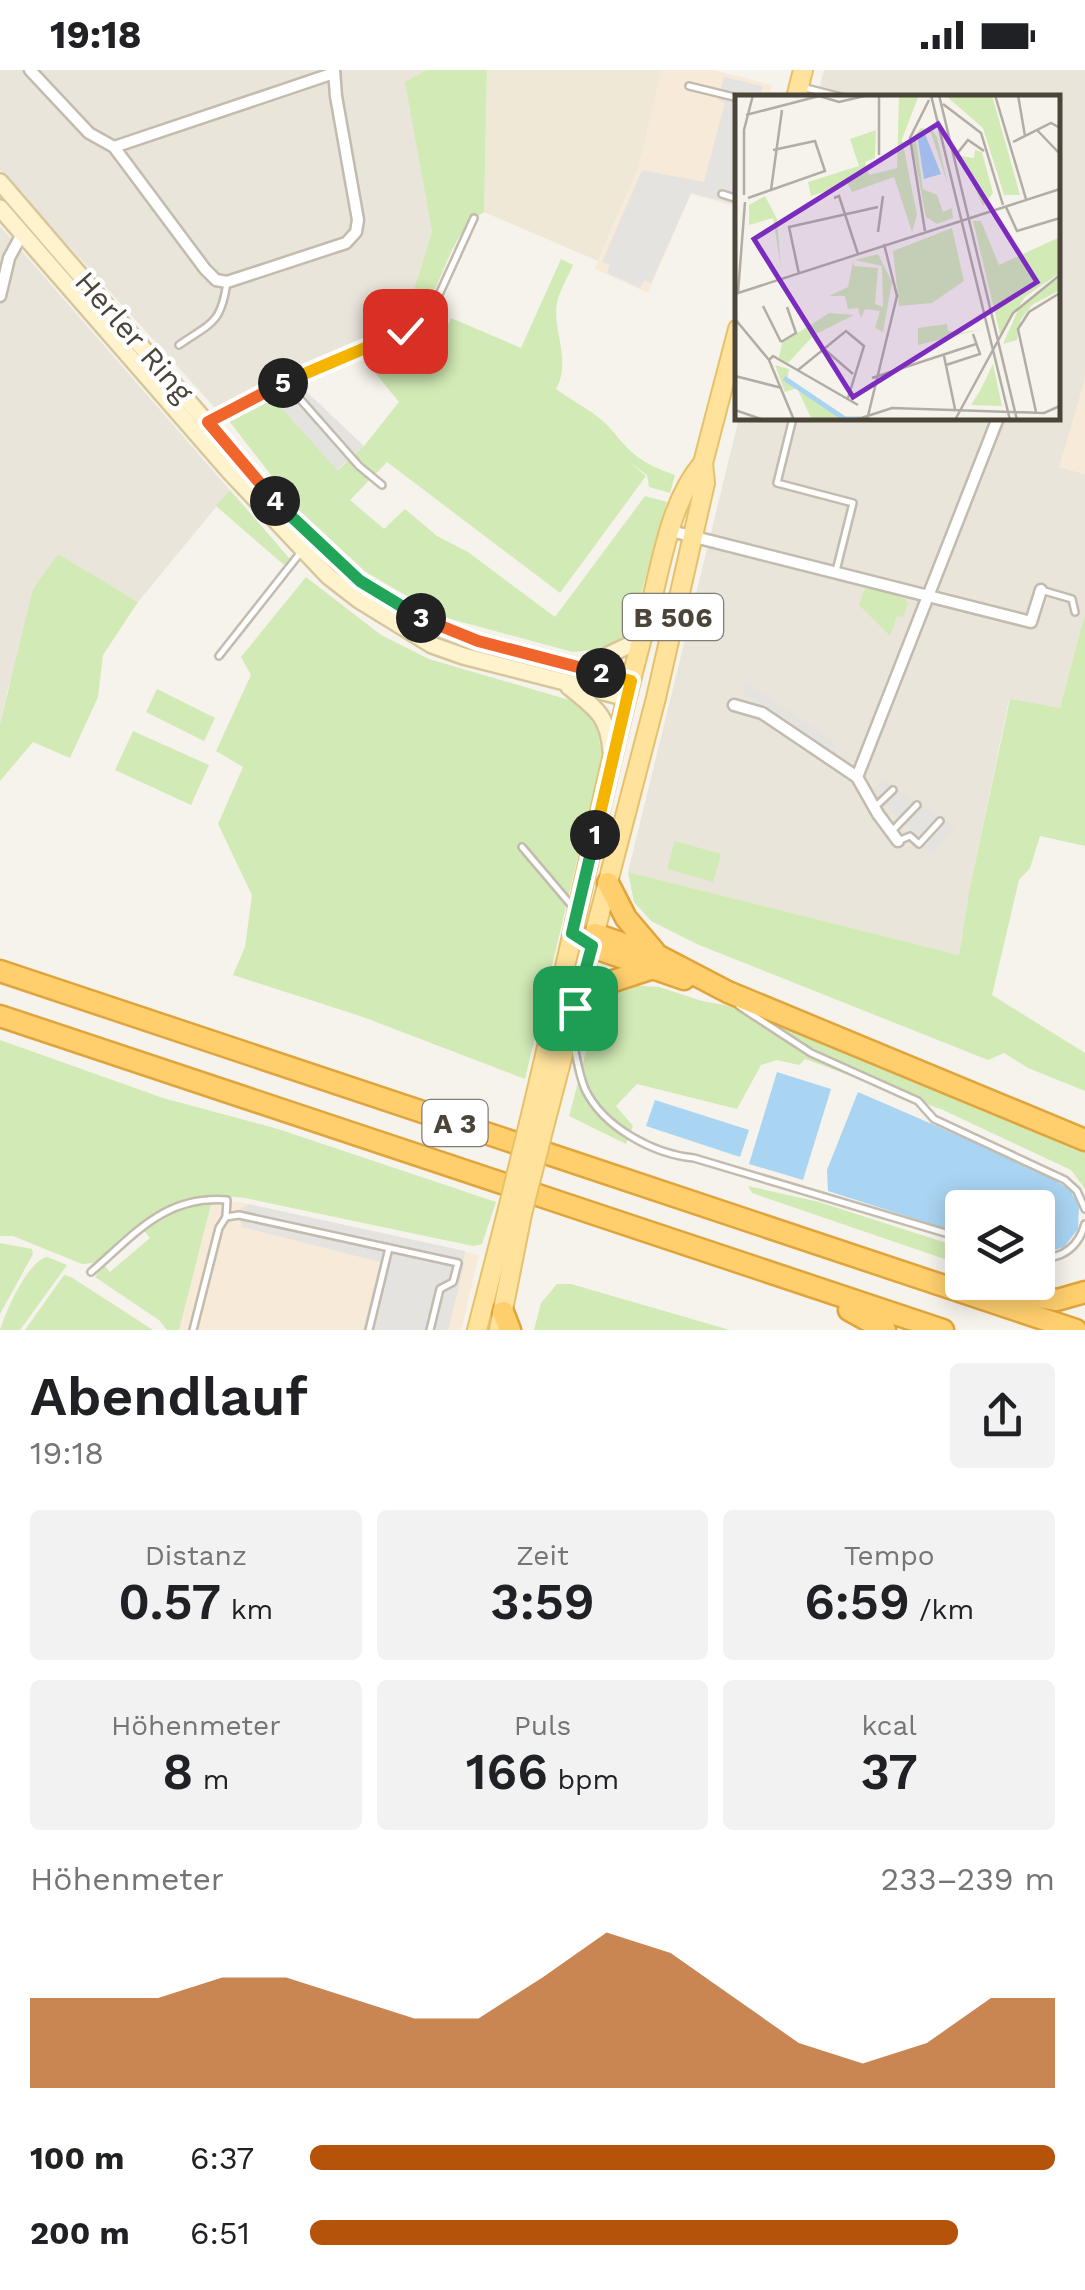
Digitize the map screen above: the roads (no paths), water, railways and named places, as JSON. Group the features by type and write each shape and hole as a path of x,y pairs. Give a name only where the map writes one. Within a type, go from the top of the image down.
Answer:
{"highway":[{"path":"608,883 654,962"},
{"path":"593,940 1085,1140"},
{"path":"575,1008 604,984 654,962"},
{"name":"A 3","path":"0,971 1076,1330"},
{"name":"A 3","path":"0,1016 944,1330"},
{"path":"911,1275 1038,1299 1058,1300 1085,1292"},
{"path":"790,1279 885,1330"}],"main road":[{"name":"Herler Ring","path":"0,182 28,227 229,472 328,576 432,645 562,682 629,690"},
{"name":"Herler Ring","path":"0,208 28,227 208,422 268,494 328,554 393,604 478,641 581,668 629,690"},
{"name":"B 506","path":"536,1125 570,1029 608,883 656,698 705,483 703,464 734,362"},
{"name":"B 506","path":"477,1330 515,1211 536,1125 572,933 642,639 671,531 691,477 703,464"},
{"path":"581,668 642,639"},
{"path":"562,682 603,716 609,726 612,758"},
{"path":"629,690 656,698"},
{"path":"572,933 593,940"},
{"name":"B 506","path":"504,1324 515,1211"}],"street":[{"path":"30,70 88,134 114,147 216,280 226,282 346,243 356,232 358,220 334,72 114,147"},
{"path":"0,296 8,258 28,227"},
{"path":"858,776 997,420"},
{"path":"671,531 1031,622 1040,590"},
{"path":"734,705 762,713 858,776 894,837"}],"lane":[{"path":"799,84 834,95"},
{"path":"689,86 735,97"},
{"path":"722,194 735,198"},
{"path":"208,422 285,382 427,321 474,218"},
{"path":"179,345 218,319 226,282"},
{"path":"285,382 358,466 382,485"},
{"path":"792,420 776,484 853,503 836,570"},
{"path":"219,656 303,550"},
{"path":"1040,590 1072,599 1074,612"},
{"path":"874,808 893,790"},
{"path":"894,837 918,805"},
{"path":"894,837 910,836 919,844 940,822"},
{"path":"522,846 577,912"},
{"path":"728,992 744,1012 811,1053 918,1101 934,1119 1065,1180 1078,1191 1085,1209"},
{"path":"570,1029 585,1088 602,1116 646,1143 676,1156 694,1158 945,1233"},
{"path":"90,1272 170,1208 194,1200 228,1200 193,1330"},
{"path":"226,1217 239,1216 458,1262 453,1282 440,1290 430,1330"},
{"path":"1055,1256 1079,1240 1085,1224"},
{"path":"369,1330 390,1248"}],"water":[{"path":"777,1072 831,1089 803,1180 749,1164"},
{"path":"858,1092 1043,1172 1070,1190 1079,1205 1078,1229 1064,1247 1055,1250 1055,1190 945,1190 945,1229 828,1191 827,1170"},
{"path":"655,1100 749,1130 740,1157 646,1126"}]}
